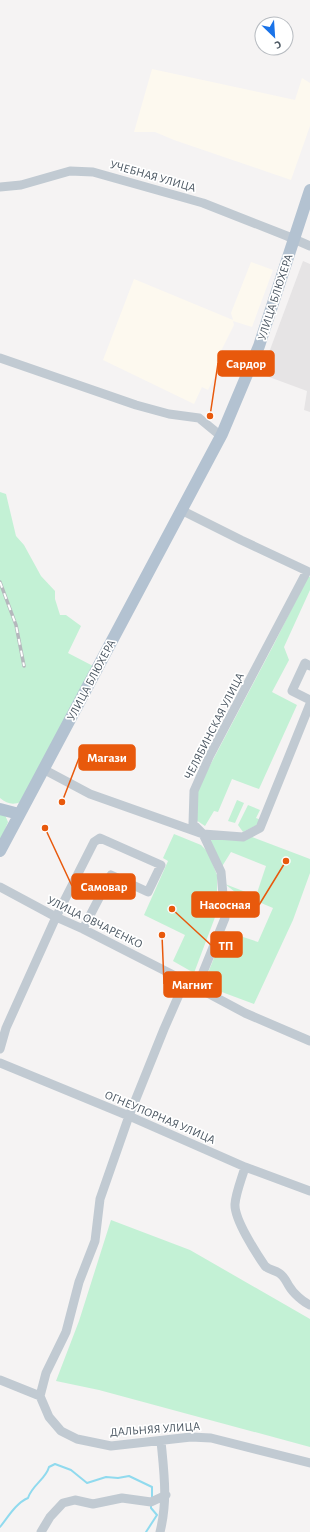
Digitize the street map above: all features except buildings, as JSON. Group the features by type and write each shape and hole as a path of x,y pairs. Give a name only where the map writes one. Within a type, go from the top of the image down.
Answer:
{"main road":[{"name":"УЛИЦА БЛЮХЕРА","path":"0,851 183,510 222,434 259,346 310,190"},
{"path":"0,809 19,814"}],"street":[{"name":"УЧЕБНАЯ УЛИЦА","path":"0,187 20,185 70,171 93,172 203,203 310,246"},
{"path":"0,358 169,414 199,418 216,432 222,434"},
{"name":"ЧЕЛЯБИНСКАЯ УЛИЦА","path":"183,510 241,540 307,571 209,757 194,791 193,824 203,834 221,872 225,918 197,987"},
{"path":"307,664 292,691 310,700"},
{"path":"43,769 90,794 203,834 243,836 260,828 310,704"},
{"path":"0,1049 6,1028 56,917 94,842 100,838 161,865 148,892 111,876 83,929"},
{"name":"УЛИЦА ОВЧАРЕНКО","path":"0,887 245,1013 310,1041"},
{"path":"0,1380 40,1396 46,1373 66,1332 79,1282 95,1241 100,1199 129,1116 185,981"},
{"name":"ОГНЕУПОРНАЯ УЛИЦА","path":"0,1063 129,1116 245,1167 310,1191"},
{"path":"245,1167 235,1203 236,1213 240,1223 265,1266 279,1273 285,1279 289,1288 306,1304 310,1305"},
{"name":"ДАЛЬНЯЯ УЛИЦА","path":"40,1396 48,1417 61,1431 77,1439 111,1446 191,1437 211,1438 310,1463"},
{"path":"160,1532 164,1518 166,1495 161,1441"},
{"path":"41,1532 50,1517 63,1503 75,1500 93,1504 122,1498 151,1502 166,1495"}],"shaded area":[{"path":"152,69 295,100 302,78 310,83 310,126 291,180 174,140 155,132 134,132"},
{"path":"303,261 310,264 310,412 304,410 307,391 261,374"},
{"path":"251,262 273,270 252,327 233,321 234,325 216,361 221,364 208,390 202,387 194,404 103,360 134,279 233,320 231,313"}],"green space":[{"path":"0,492 6,494 16,536 24,545 41,576 55,591 55,599 60,615 66,615 81,626 68,653 93,666 21,802 13,804 5,802 0,798"},
{"path":"308,576 310,577 310,590 284,647 289,660 272,692 297,705 259,789 232,779 218,812 214,811 205,826 196,820 197,790"},
{"path":"237,800 244,803 235,823 228,821"},
{"path":"248,805 260,810 256,818 261,820 259,824 243,832 238,825"},
{"path":"0,813 5,815 8,822 0,842"},
{"path":"174,834 201,845 208,852 217,875 217,912 194,973 173,961 185,935 144,915 168,861 163,858"},
{"path":"252,837 310,859 310,873 293,920 254,1004 203,985 225,931 258,942 273,908 235,892 225,884 256,896 266,866 231,852 221,868 210,842 212,839"},
{"path":"111,1220 190,1250 310,1319 310,1447 99,1390 56,1381 79,1321"}],"waterway":[{"path":"0,1527 16,1507 28,1498 49,1467 55,1464 71,1470 87,1483 106,1477 118,1478 129,1476 152,1487 152,1498"},
{"path":"146,1532 157,1515 151,1508 151,1504"}],"railway":[{"path":"0,582 16,625 24,666"}],"place":[{"name":"Сардор","path":"210,416"},
{"name":"Магази","path":"62,802"},
{"name":"Самовар","path":"45,828"},
{"name":"Насосная","path":"286,861"},
{"name":"ТП","path":"172,909"},
{"name":"Магнит","path":"162,935"}]}
